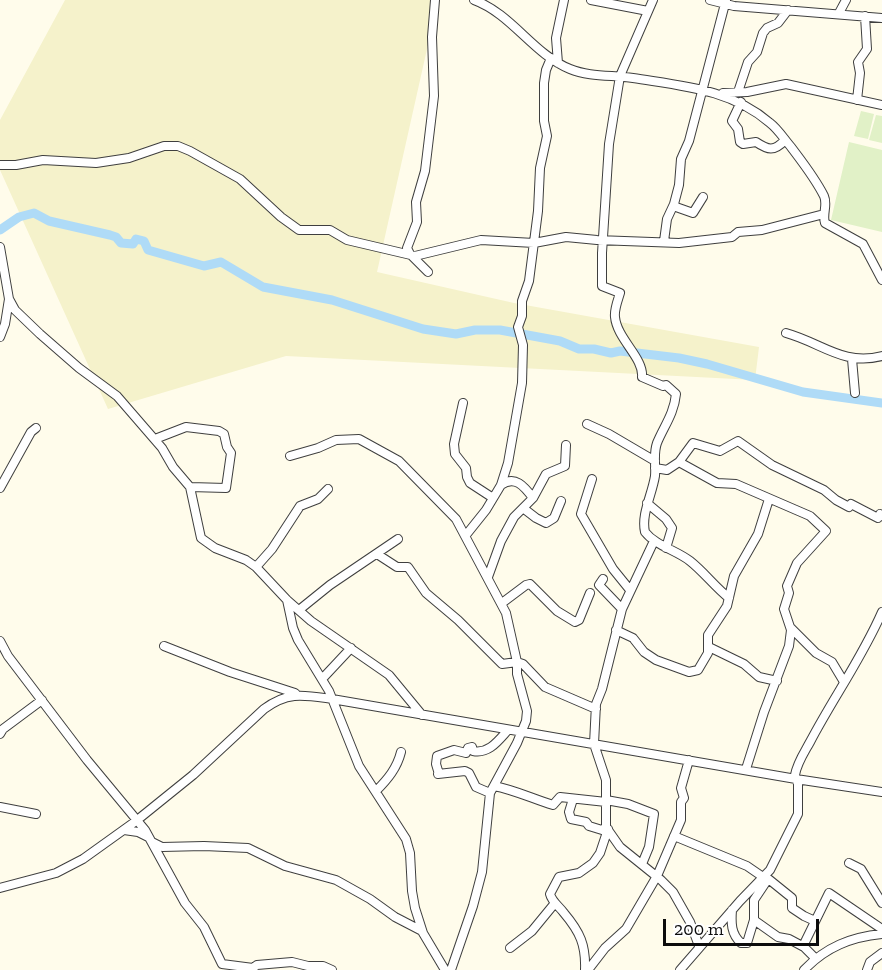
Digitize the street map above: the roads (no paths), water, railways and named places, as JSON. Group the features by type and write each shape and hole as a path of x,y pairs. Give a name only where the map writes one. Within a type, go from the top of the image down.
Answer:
{"street":[{"path":"428,272 407,248 417,222 416,202 425,171 434,96 432,37 435,0"},
{"path":"474,0 500,15 554,60 575,71 620,76 716,93 741,102 769,121 811,173 825,198 824,220 827,225 862,244 882,280"},
{"path":"466,535 501,485 508,463 522,383 523,345 518,327 522,316 522,301 529,281 539,202 540,168 547,136 544,122 545,75 554,60 564,0"},
{"path":"591,0 648,11"},
{"path":"653,0 620,76 609,144 602,286 620,293 615,316 621,336 643,369 642,376 663,386 666,385 676,394 671,418 657,444 644,529 647,536 654,541 688,559 729,598"},
{"path":"710,0 788,10 882,18"},
{"path":"839,13 846,0"},
{"path":"664,241 667,219 679,185 681,159 689,141 726,2"},
{"path":"738,92 748,62 757,52 767,28 778,23 788,10"},
{"path":"857,100 860,73 858,62 867,49 865,16"},
{"path":"716,93 772,88 786,84 882,105"},
{"path":"741,102 732,121 738,129 741,143 754,141 772,150 785,140"},
{"path":"0,165 16,165 42,160 96,163 129,158 164,146 178,146 240,179 281,217 299,230 330,230 347,240 421,256 481,240 534,243 566,237 682,242 732,237 738,232 762,230 824,214"},
{"path":"674,204 676,207 693,213 703,197"},
{"path":"0,247 9,299 5,324 0,337"},
{"path":"9,299 24,319 56,348 117,396 155,439 173,467 190,487 201,538 215,548 246,560 256,567 299,610 325,631 389,675 422,715"},
{"path":"786,333 852,359 872,359 882,356"},
{"path":"852,359 855,393"},
{"path":"463,404 454,444 455,454 466,468 468,480 493,498"},
{"path":"586,424 609,434 667,470 679,462 693,443 720,451 738,441 772,465 824,490 849,507 851,504 878,518 880,514 882,516"},
{"path":"155,439 186,427 219,430 224,434 231,453 226,488 190,487"},
{"path":"0,488 31,432 36,428"},
{"path":"290,456 336,440 359,439 395,458 454,515 502,603 527,711 526,721 492,790 482,872 451,970"},
{"path":"488,577 498,548 510,524 532,498 546,474 565,466 566,445"},
{"path":"679,462 717,483 736,484 810,516 826,531 797,563 786,586 789,593 784,613 790,627 816,653 832,662 844,682"},
{"path":"592,479 581,514 613,569 630,590"},
{"path":"501,485 510,481 519,483 532,498"},
{"path":"256,567 272,549 300,506 305,502 318,499 328,489"},
{"path":"616,630 633,638 649,656 689,672 694,672 702,666 708,653 708,635 723,613 734,576 758,534 769,499"},
{"path":"523,508 536,519 546,523 554,518 561,501"},
{"path":"647,503 666,519 672,528 666,548"},
{"path":"299,610 330,585 398,539"},
{"path":"586,970 583,940 550,894 557,880 563,876 579,873 597,859 607,828 606,780 594,744 596,704 602,689 622,609 654,541"},
{"path":"377,554 397,567 408,567 426,592 502,664 517,662 524,664 545,687 596,709"},
{"path":"603,579 599,585 622,609"},
{"path":"502,603 530,584 560,613 575,622 579,620 590,592"},
{"path":"287,600 298,640 332,699 355,759 406,839 410,853 412,891 423,933"},
{"path":"733,908 732,929 744,944 749,941 754,920 754,900 797,818 798,784 795,773 801,756 881,617"},
{"path":"746,770 772,692 788,654 790,627"},
{"path":"0,641 8,656 151,840 185,903 204,927 224,967 253,968 257,965 292,962 308,966 322,966 332,970"},
{"path":"165,646 230,672 299,695 882,792"},
{"path":"709,647 744,664 772,692"},
{"path":"321,679 351,648"},
{"path":"759,677 777,681"},
{"path":"0,888 65,869 136,821 208,762 264,709 284,697 299,695"},
{"path":"0,734 3,729 42,700"},
{"path":"508,730 487,750 475,752 472,747 468,748 466,753 454,750 437,756 438,774 465,771 476,787 492,790 510,789 553,805 560,797 606,801 628,804 654,814 649,847 642,864"},
{"path":"376,791 392,774 401,752"},
{"path":"586,970 626,928 657,876 681,820 681,802 684,798 681,788 689,760"},
{"path":"573,799 569,812 571,819 586,822 589,826 602,830 607,828"},
{"path":"0,807 36,814"},
{"path":"607,828 620,847 668,887 690,922 699,946"},
{"path":"124,830 138,832 162,847 248,848 285,866 336,880 370,899 395,917 420,929 445,970"},
{"path":"674,836 747,866 792,898 792,908 815,921"},
{"path":"849,863 861,868 882,903"},
{"path":"680,970 733,908 765,877"},
{"path":"804,947 830,893 882,929"},
{"path":"510,948 532,931 555,903"},
{"path":"754,920 778,937 789,939 804,947 816,959"},
{"path":"804,970 816,959 843,942 861,936 882,934"},
{"path":"867,970 870,962 882,953"}],"waterway":[{"path":"0,230 19,217 34,213 49,221 116,237 121,243 133,244 136,239 144,241 148,250 204,266 221,262 263,287 332,300 423,329 456,334 475,330 500,330 560,341 579,349 679,358 803,392 882,403"}]}
